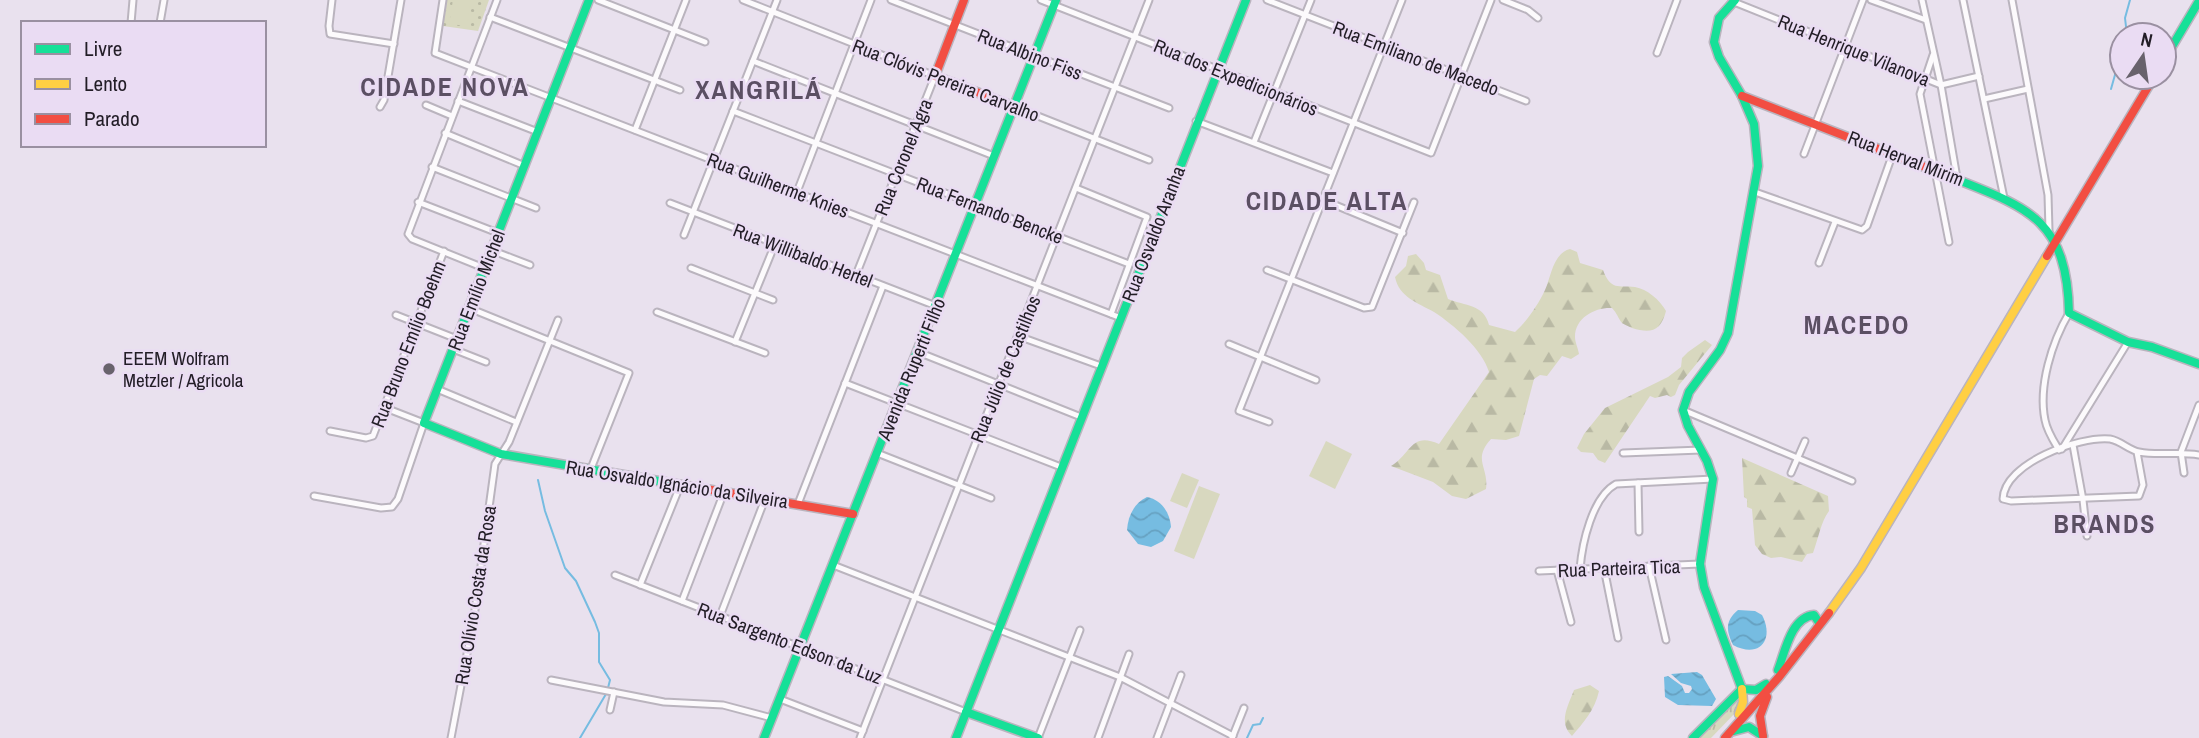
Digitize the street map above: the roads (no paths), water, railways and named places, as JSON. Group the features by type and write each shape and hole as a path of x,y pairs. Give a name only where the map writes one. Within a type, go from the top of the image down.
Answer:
{"main road":[{"name":"Rua Emílio Michel","path":"424,423 589,0"},
{"name":"Rua Coronel Agra","path":"935,76 964,0"},
{"name":"Rua Osvaldo Aranha","path":"956,738 1216,68 1245,0"},
{"path":"1733,1 1719,18 1714,42 1754,124 1758,146 1755,191 1728,333 1720,350 1689,392 1683,410 1713,479 1700,564 1703,587 1742,689 1743,702 1739,714"},
{"path":"2178,36 2199,1"},
{"name":"Avenida Ruperti Filho","path":"764,738 1055,3"},
{"name":"Rua Clóvis Pereira Carvalho","path":"935,76 1014,107"},
{"path":"1716,738 1812,637 1840,599 1872,550 2146,91"},
{"name":"Rua Herval Mirim","path":"1742,96 2004,198 2049,230"},
{"path":"2049,230 2068,296 2069,313 2128,342 2199,364"},
{"name":"Rua Osvaldo Ignácio da Silveira","path":"424,423 501,454 853,514"},
{"path":"1726,738 1872,550"},
{"path":"1763,737 1760,715 1794,628 1809,615 1814,615 1818,621"},
{"path":"1812,637 1818,621"},
{"path":"1693,738 1742,689 1756,690 1766,684"},
{"path":"966,712 1038,738"},
{"path":"1726,738 1743,726 1751,728 1763,737"}],"street":[{"path":"131,21 134,0"},
{"path":"160,21 164,0"},
{"path":"332,0 328,26 330,34 394,44"},
{"path":"380,107 384,100 401,0"},
{"name":"Rua Guilherme Knies","path":"443,0 435,52 1121,318"},
{"path":"484,268 409,237 408,229 497,0"},
{"path":"598,0 705,42"},
{"path":"635,130 686,0"},
{"name":"Rua Clóvis Pereira Carvalho","path":"743,0 935,76"},
{"path":"684,234 777,0"},
{"path":"797,192 871,0"},
{"name":"Rua Albino Fiss","path":"891,0 1169,108"},
{"name":"Rua dos Expedicionários","path":"1041,0 1055,3 1431,153 1461,76"},
{"name":"Rua Júlio de Castilhos","path":"860,738 1149,0"},
{"name":"Rua Emiliano de Macedo","path":"1267,0 1526,101"},
{"path":"1254,142 1311,0"},
{"path":"1269,422 1240,411 1402,0"},
{"path":"1461,76 1491,0"},
{"path":"1503,0 1528,10 1538,18"},
{"path":"1657,53 1677,0"},
{"path":"1804,154 1863,0"},
{"path":"1871,0 1926,20"},
{"path":"1922,0 1941,85 1957,178"},
{"path":"1962,0 2004,198"},
{"path":"2012,0 2048,195 2049,230"},
{"name":"Rua Henrique Vilanova","path":"1733,1 1924,80 1941,85 1979,76"},
{"path":"490,17 680,90"},
{"path":"1933,55 1920,101 1949,242"},
{"path":"753,61 994,156"},
{"name":"Rua Coronel Agra","path":"856,275 935,76"},
{"path":"1984,99 2028,89"},
{"path":"458,101 538,132"},
{"path":"426,105 452,117"},
{"name":"Rua Clóvis Pereira Carvalho","path":"1014,107 1149,160"},
{"name":"Rua Fernando Bencke","path":"733,111 1129,264"},
{"path":"1196,121 1333,173"},
{"path":"445,134 525,166"},
{"path":"1755,191 1862,230 1867,226 1893,153"},
{"path":"432,167 536,208"},
{"path":"1076,188 1146,215 1147,219 1111,314"},
{"path":"1322,200 1403,233"},
{"path":"418,202 498,233"},
{"path":"1267,270 1364,308 1372,307 1414,202"},
{"name":"Rua Willibaldo Hertel","path":"670,203 936,306"},
{"path":"1819,263 1835,222"},
{"path":"735,342 775,244"},
{"path":"491,250 530,265"},
{"name":"Rua Bruno Emílio Boehm","path":"330,431 366,438 373,436 444,251"},
{"path":"691,268 773,300"},
{"path":"798,504 883,286"},
{"path":"469,308 629,373 590,471"},
{"path":"657,312 765,353"},
{"path":"2060,449 2045,421 2045,381 2048,365 2069,313"},
{"path":"396,315 457,339"},
{"name":"Rua Olívio Costa da Rosa","path":"451,738 474,617 495,464 509,442 558,320"},
{"path":"1018,337 1101,366"},
{"path":"2060,449 2128,342"},
{"path":"1230,344 1316,380"},
{"path":"453,349 486,362"},
{"path":"918,352 1081,417"},
{"path":"845,383 1061,467"},
{"path":"437,389 516,422"},
{"path":"2184,473 2181,452 2199,405"},
{"path":"383,407 424,423"},
{"path":"1683,410 1852,481"},
{"name":"Rua Emílio Michel","path":"314,496 381,508 392,507 398,499 424,423"},
{"path":"2137,452 2143,485 2139,496 2083,500 2003,499 2009,482 2024,466 2073,445 2108,439 2137,452 2181,452 2199,455"},
{"path":"1791,473 1805,440"},
{"path":"2073,445 2087,536"},
{"path":"1623,453 1701,450"},
{"path":"877,453 991,498"},
{"path":"1580,569 1584,533 1608,488 1616,484 1713,479"},
{"path":"1638,483 1639,533"},
{"path":"640,585 680,485"},
{"path":"681,601 724,492"},
{"path":"720,616 765,499"},
{"name":"Rua Parteira Tica","path":"1539,571 1700,564"},
{"path":"833,565 1121,677 1233,737 1244,708"},
{"path":"1649,566 1666,640"},
{"path":"1604,568 1618,638"},
{"path":"1557,570 1571,622"},
{"name":"Rua Sargento Edson da Luz","path":"615,575 966,712"},
{"path":"1038,738 1080,630"},
{"path":"1098,738 1129,654"},
{"path":"1157,738 1181,675"},
{"path":"551,680 664,702 723,705 772,718"},
{"path":"610,710 614,692"},
{"path":"779,699 863,731"}],"water":[{"path":"1147,497 1164,508 1171,527 1163,541 1151,547 1138,544 1127,530 1133,510"},
{"path":"1738,610 1755,611 1762,615 1767,632 1762,645 1757,648 1742,649 1733,645 1728,626"},
{"path":"1697,672 1702,675 1716,699 1712,706 1678,705 1665,697 1664,677 1668,676 1682,686 1685,693 1689,693 1691,686 1681,683 1671,674"}],"waterway":[{"path":"2125,21 2130,0"},
{"path":"538,480 545,511 565,568 576,581 599,633 599,662 610,680 608,688"},
{"path":"580,738 606,694"},
{"path":"1247,738 1253,725 1260,724 1263,718"}],"place":[{"name":"EEEM Wolfram Metzler / Agricola","path":"109,369"}],"district":[{"name":"CIDADE NOVA","path":"445,87"},
{"name":"XANGRILÁ","path":"759,90"},
{"name":"CIDADE ALTA","path":"1327,201"},
{"name":"MACEDO","path":"1857,325"},
{"name":"BRANDS","path":"2105,524"}]}
